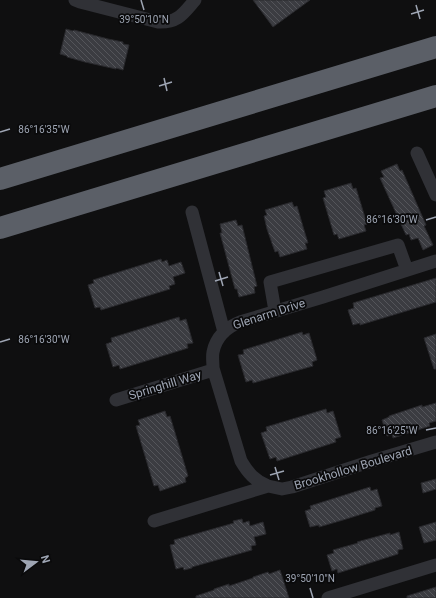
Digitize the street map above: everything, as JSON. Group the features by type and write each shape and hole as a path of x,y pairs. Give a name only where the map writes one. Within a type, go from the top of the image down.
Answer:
{"highway":[{"path":"0,179 436,47"},
{"path":"0,228 436,96"}],"street":[{"path":"75,0 158,22 174,20 183,15 195,0"},
{"path":"417,152 436,195"},
{"path":"192,212 224,332"},
{"path":"275,311 270,282 398,245 407,270"},
{"name":"Glenarm Drive","path":"268,486 258,482 249,474 241,461 213,370 213,352 216,343 224,332 229,327 240,322 436,261"},
{"name":"Springhill Way","path":"116,400 213,370"},
{"name":"Brookhollow Boulevard","path":"154,521 268,486 282,489 292,487 436,442"},
{"path":"328,598 436,565"}],"building":[{"path":"253,0 310,0 273,27"},
{"path":"66,29 123,42 123,44 129,45 123,70 85,62 60,54"},
{"path":"397,164 400,171 402,170 433,245 423,250 418,238 411,240 409,234 406,235 380,178 384,177 381,171"},
{"path":"351,183 353,189 356,188 367,224 364,225 366,231 339,239 337,234 334,235 323,198 326,197 324,191"},
{"path":"292,202 294,207 297,206 308,243 305,243 307,249 280,257 278,251 275,252 267,229 264,216 267,215 265,210"},
{"path":"236,220 238,226 242,225 257,286 254,287 255,293 239,297 237,289 235,289 220,233 222,233 220,224"},
{"path":"161,259 162,262 167,260 169,266 181,262 185,273 173,277 175,284 169,286 170,289 101,310 100,307 95,308 88,285 94,283 93,280"},
{"path":"436,278 436,302 360,325 360,323 353,325 348,310 354,308 353,303"},
{"path":"179,317 180,321 186,319 193,343 187,344 188,348 120,369 119,365 113,367 106,344 112,342 111,338"},
{"path":"302,332 303,335 309,333 317,360 312,362 313,366 253,383 252,380 246,382 238,355 244,354 243,350"},
{"path":"436,334 436,369 434,369 424,338"},
{"path":"436,403 436,421 429,423 430,426 393,438 392,435 387,436 382,420 389,416 422,405 422,407"},
{"path":"326,409 327,413 333,411 341,437 335,439 336,442 277,461 276,457 270,459 261,433 267,431 266,427"},
{"path":"165,411 167,417 170,416 188,476 185,478 186,482 160,491 158,485 154,486 136,426 140,425 138,420"},
{"path":"436,479 436,489 423,493 421,483"},
{"path":"370,487 371,491 377,489 382,506 375,508 375,510 319,527 319,525 310,527 305,511 311,509 310,506"},
{"path":"242,519 243,523 249,521 250,526 263,522 266,534 254,537 256,545 251,546 252,550 184,570 183,567 176,569 170,545 175,544 174,540 234,523 233,521"},
{"path":"436,522 436,540 424,543 419,527"},
{"path":"399,532 403,549 398,550 398,554 338,573 337,569 332,571 327,555 334,553 333,550 390,533 390,535"},
{"path":"280,570 289,598 196,598 196,596 229,584 229,586 268,572 269,574"},
{"path":"436,587 436,598 407,598 407,596"}]}
